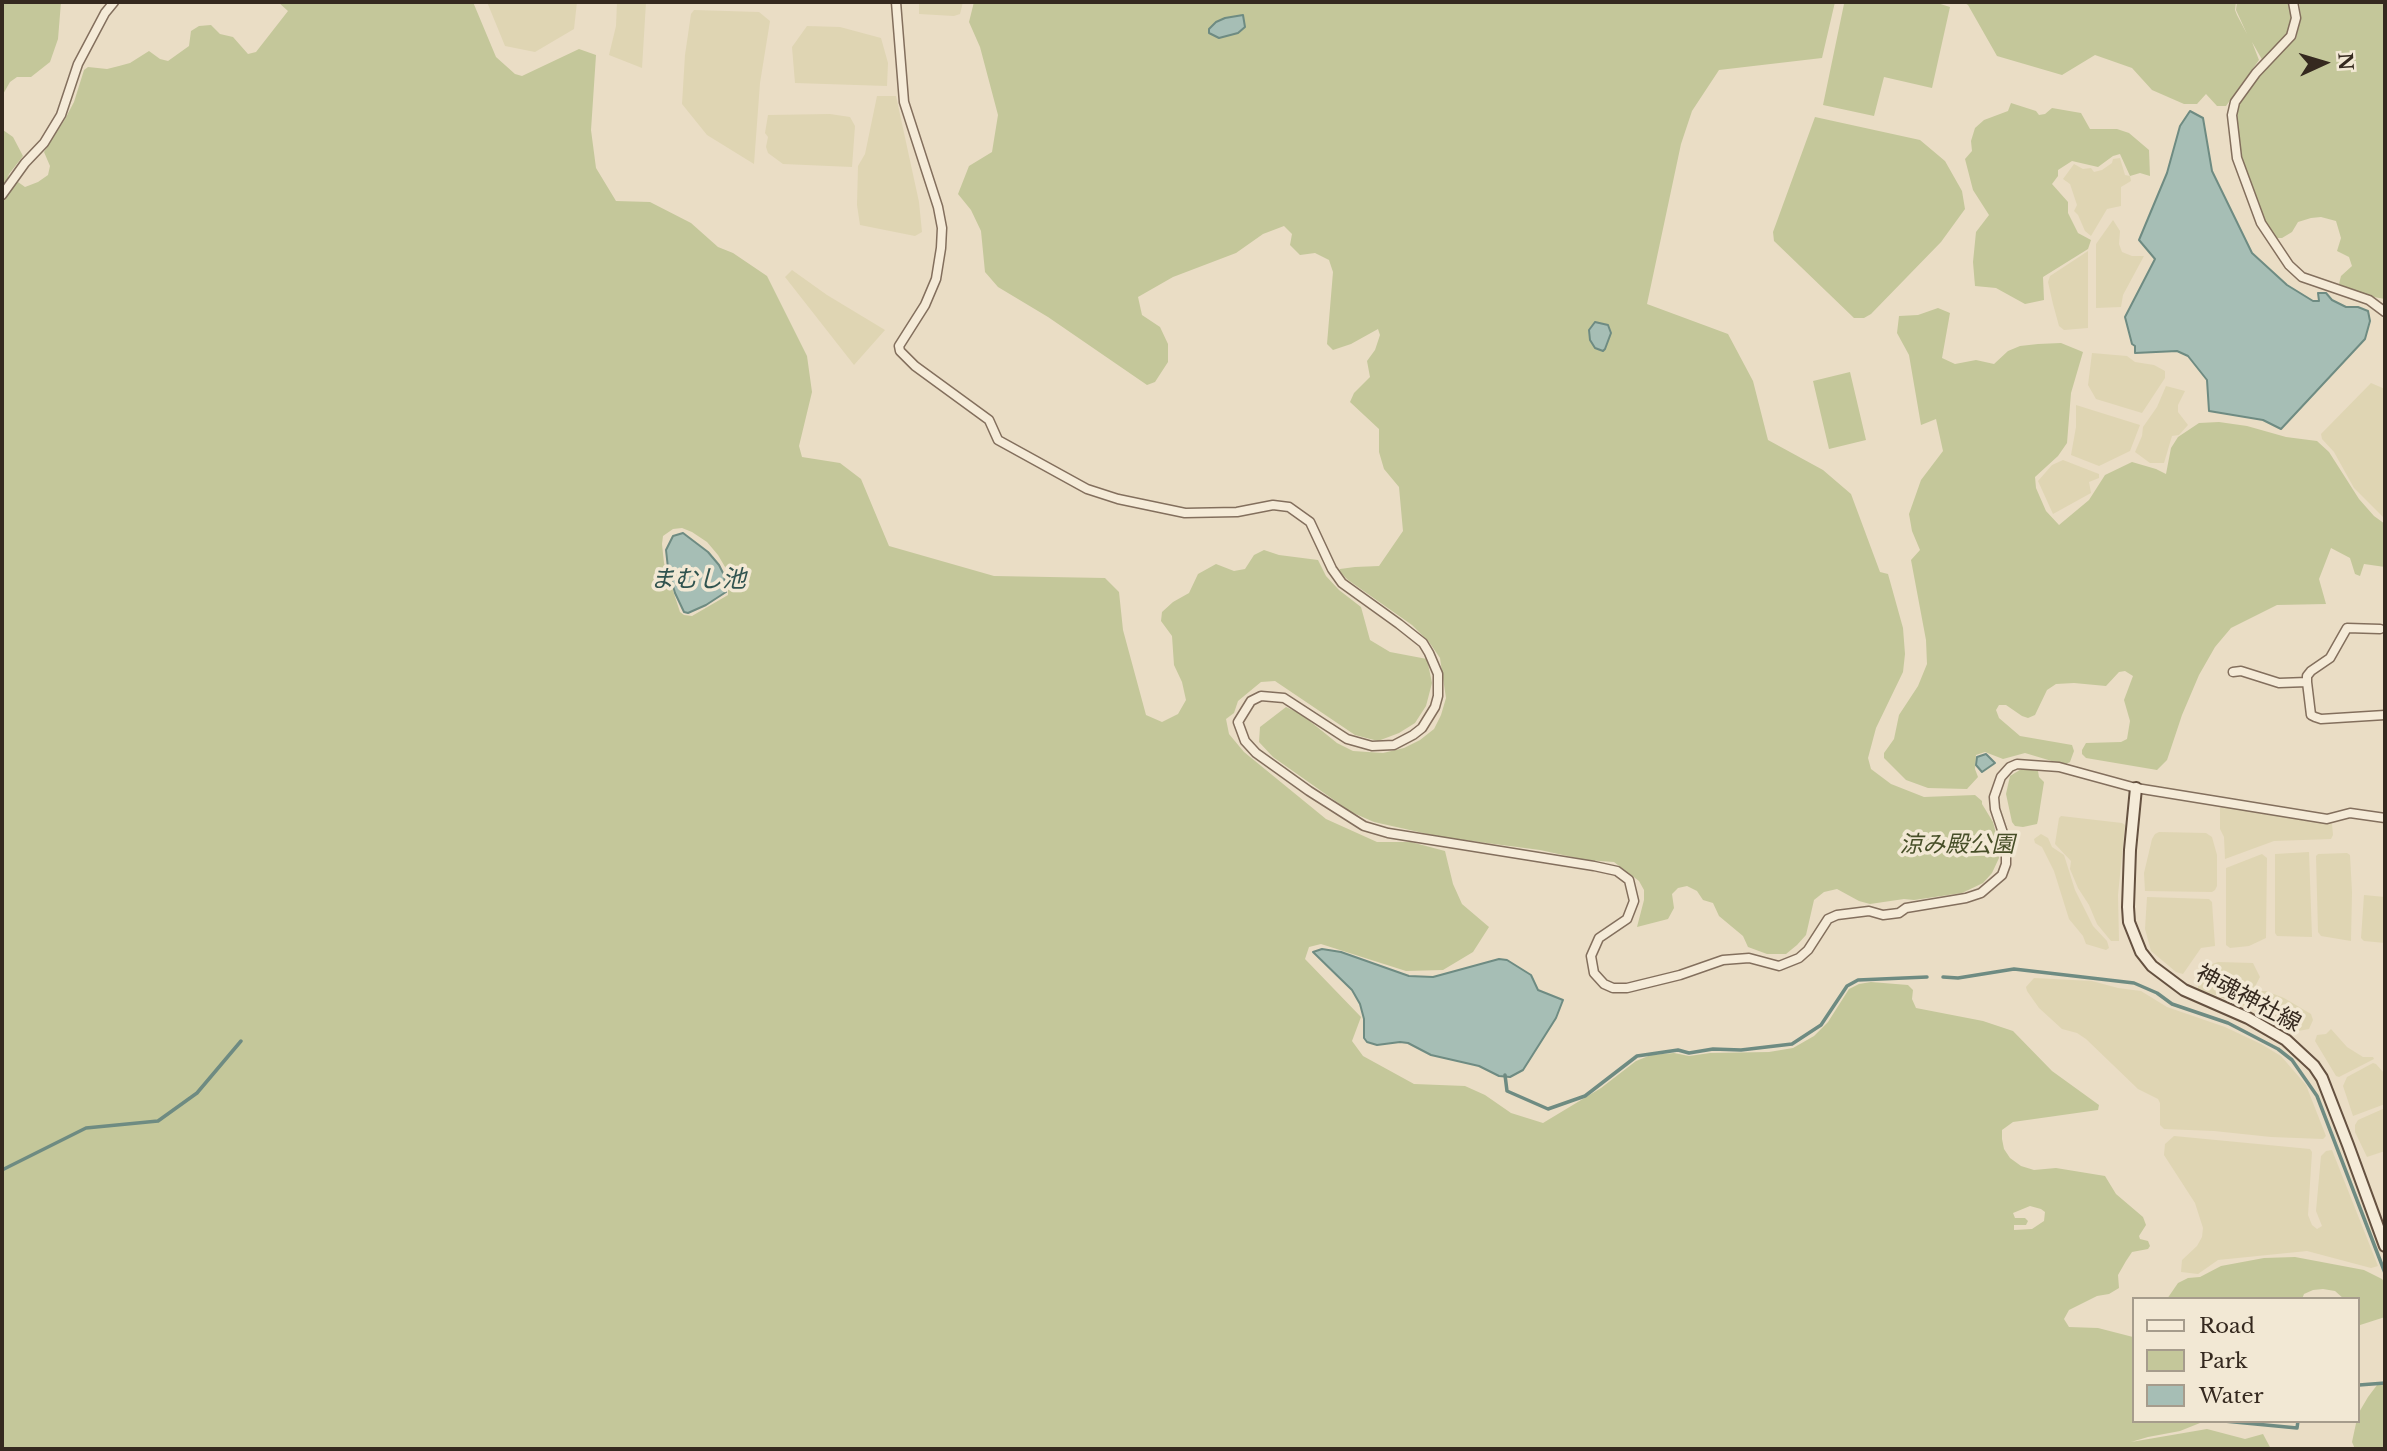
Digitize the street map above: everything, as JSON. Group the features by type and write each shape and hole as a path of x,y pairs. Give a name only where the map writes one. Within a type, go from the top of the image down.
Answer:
{"main road":[{"name":"神魂神社線","path":"2136,788 2128,907 2129,922 2141,952 2152,965 2184,990 2248,1018 2286,1040 2314,1066 2322,1078 2385,1246"}],"street":[{"path":"2,195 25,163 44,143 61,114 78,64 105,13 114,2"},
{"path":"896,2 904,102 938,207 942,228 936,279 925,305 899,346 900,352 989,420 998,440 1087,489 1118,499 1185,513 1237,512 1273,505 1289,508 1310,522 1332,569 1342,583 1423,643 1438,674 1435,707 1422,728 1413,735 1394,745 1372,746 1347,740 1284,698 1261,696 1251,701 1238,722 1245,741 1256,753 1309,792 1364,826 1388,833 1617,871 1629,880 1634,901 1628,919 1599,938 1592,949 1592,969 1604,984 1613,988 1627,988 1680,975 1723,960 1749,958 1780,966 1799,958 1808,950 1828,919 1837,915 1870,911 1884,915 1899,913 1906,908 1981,893 2002,875 2006,864 2006,842 1994,797 2005,771 2017,764 2059,767 2136,788 2327,819 2350,813 2385,818"},
{"path":"2293,2 2296,18 2291,36 2256,73 2235,102 2232,115 2237,158 2261,223 2288,265 2302,277 2369,300 2385,312"},
{"path":"2380,629 2347,628 2330,658 2306,676 2311,715 2315,717 2321,719 2385,715"},
{"path":"2233,672 2241,671 2279,683 2307,682"}],"shaded area":[{"path":"487,2 577,2 574,29 535,52 505,46"},
{"path":"617,2 646,2 642,68 609,55 616,26"},
{"path":"919,2 963,2 960,14 954,16 919,14"},
{"path":"694,10 759,12 770,21 760,83 754,164 707,135 682,104 685,55 691,14"},
{"path":"807,26 840,27 881,38 888,63 887,86 795,83 792,47"},
{"path":"877,96 896,96 919,202 922,232 915,236 860,225 857,205 858,166 865,154"},
{"path":"830,114 850,117 855,126 852,167 783,164 768,153 768,137 765,133 768,115"},
{"path":"2120,158 2125,175 2130,176 2131,181 2121,187 2121,206 2107,209 2091,236 2085,231 2074,211 2077,205 2070,184 2063,179 2074,164 2083,169 2091,168 2094,172 2102,170 2112,163 2113,159"},
{"path":"2113,220 2120,231 2119,244 2122,252 2132,256 2144,256 2123,295 2121,307 2096,308 2096,244"},
{"path":"2088,251 2088,328 2064,330 2059,326 2048,282 2050,276"},
{"path":"792,270 885,330 854,365 785,277"},
{"path":"2092,353 2127,356 2135,362 2154,365 2165,371 2165,378 2142,413 2096,399 2088,385"},
{"path":"2371,383 2385,389 2385,519 2354,488 2321,434"},
{"path":"2166,386 2185,391 2178,405 2178,412 2188,425 2179,435 2172,436 2164,463 2150,463 2135,452 2143,427 2157,407"},
{"path":"2076,405 2140,425 2130,451 2099,466 2071,455 2076,427"},
{"path":"2063,460 2099,474 2099,478 2089,482 2091,493 2053,514 2038,481 2052,465"},
{"path":"2222,806 2332,824 2333,835 2331,839 2274,841 2225,859 2224,837 2220,829"},
{"path":"2061,816 2125,825 2118,895 2119,941 2111,941 2097,924 2070,869 2071,861 2055,844"},
{"path":"2159,832 2206,833 2212,837 2217,855 2215,890 2145,891 2144,873 2152,839"},
{"path":"2041,834 2048,838 2052,847 2064,855 2075,890 2093,926 2107,941 2109,948 2106,950 2086,944 2069,919 2054,871 2042,847 2035,843 2034,839"},
{"path":"2309,852 2312,937 2277,936 2275,854"},
{"path":"2262,854 2267,858 2266,938 2249,946 2230,948 2226,945 2226,868"},
{"path":"2350,855 2352,892 2351,941 2321,936 2318,932 2316,856"},
{"path":"2364,895 2385,897 2385,943 2364,941 2361,938"},
{"path":"2147,897 2209,899 2212,902 2215,946 2201,948 2183,974 2176,972 2151,951 2145,929"},
{"path":"2218,962 2253,963 2260,977 2245,1006 2198,989 2198,980 2209,965"},
{"path":"2034,978 2092,981 2141,991 2167,1007 2225,1027 2261,1044 2281,1056 2306,1085 2326,1136 2323,1139 2271,1137 2164,1129 2160,1125 2158,1099 2138,1089 2086,1039 2062,1029 2039,1008 2026,987"},
{"path":"2260,991 2284,998 2311,1014 2313,1020 2309,1029 2298,1031 2258,1011 2254,1002"},
{"path":"2331,1029 2347,1047 2363,1057 2374,1059 2339,1077 2336,1076 2315,1041 2317,1035 2326,1034"},
{"path":"2373,1063 2384,1073 2385,1104 2353,1116 2343,1086 2347,1077"},
{"path":"2385,1108 2385,1151 2367,1157 2355,1132 2355,1125 2358,1120"},
{"path":"2174,1136 2310,1149 2308,1215 2317,1229 2322,1226 2316,1211 2321,1156 2332,1150 2378,1266 2371,1268 2307,1251 2218,1260 2198,1274 2181,1272 2182,1260 2197,1246 2203,1228 2195,1203 2164,1155 2165,1144"}],"green space":[{"path":"2,2 61,2 58,39 50,62 31,77 17,77 10,82 2,96"},
{"path":"278,2 473,2 496,57 515,74 522,76 579,49 596,55 591,130 596,168 616,201 650,202 691,223 718,247 733,253 767,276 807,356 812,392 799,446 802,457 840,463 861,479 889,546 994,576 1105,578 1119,592 1123,630 1146,715 1162,722 1178,714 1186,700 1174,665 1172,636 1161,621 1162,612 1189,593 1198,574 1216,564 1234,571 1245,569 1254,555 1264,550 1279,555 1318,560 1326,576 1361,607 1370,640 1390,652 1427,659 1432,683 1426,706 1415,723 1378,741 1355,735 1275,681 1261,682 1238,701 1234,713 1226,719 1229,734 1244,752 1326,819 1377,842 1411,842 1445,851 1453,884 1462,904 1489,927 1473,952 1443,970 1406,971 1321,944 1309,947 1305,959 1361,1017 1352,1041 1363,1056 1414,1084 1465,1086 1485,1095 1511,1113 1543,1123 1601,1088 1636,1061 1651,1055 1674,1053 1689,1056 1769,1052 1793,1048 1814,1036 1828,1022 1849,989 1859,984 1871,982 1908,985 1913,990 1912,999 1916,1008 1983,1021 2013,1031 2052,1071 2099,1105 2098,1110 2013,1122 2002,1130 2004,1149 2010,1158 2021,1166 2034,1170 2056,1168 2105,1176 2116,1194 2143,1217 2146,1225 2139,1236 2140,1239 2148,1241 2150,1246 2148,1249 2132,1252 2118,1275 2119,1288 2069,1310 2064,1319 2069,1327 2098,1328 2132,1337 2132,1423 2200,1423 2180,1431 2131,1442 2207,1429 2245,1439 2263,1434 2271,1449 2,1449 2,126 3,130 13,137 23,156 7,181 12,187 18,182 25,187 48,175 50,166 44,152 74,102 84,70 88,67 107,69 119,66 130,63 149,51 168,61 189,46 191,31 199,26 211,25 220,34 233,37 248,54 256,52 288,11","holes":["682,528 707,542 728,572 728,595 692,616 680,612 664,563 662,544 663,536 673,529","2030,1206 2045,1212 2044,1221 2032,1229 2014,1230 2014,1225 2026,1225 2028,1221 2025,1218 2015,1218 2013,1213"]},
{"name":"涼み殿公園","path":"974,2 1835,2 1822,58 1719,70 1692,111 1681,144 1647,304 1728,334 1753,381 1768,440 1823,470 1851,494 1880,572 1888,574 1903,628 1905,654 1903,672 1876,728 1868,758 1871,769 1891,784 1924,797 1975,795 1982,801 1993,822 2000,849 1992,873 1983,883 1962,893 1914,900 1870,904 1837,889 1824,892 1814,900 1806,935 1797,945 1786,954 1767,954 1748,947 1743,936 1719,916 1713,903 1703,900 1697,891 1687,886 1678,888 1672,894 1674,908 1668,919 1637,927 1644,890 1639,881 1614,862 1441,837 1374,822 1351,812 1273,757 1259,742 1260,727 1286,707 1301,714 1337,743 1353,751 1383,753 1404,748 1434,729 1446,698 1440,658 1429,642 1412,625 1339,571 1379,566 1403,531 1399,487 1384,469 1379,452 1379,429 1350,402 1354,393 1370,377 1367,361 1375,350 1380,335 1378,329 1351,344 1333,350 1327,344 1333,272 1329,260 1315,253 1300,255 1290,245 1292,234 1284,226 1263,234 1236,253 1173,277 1138,297 1142,315 1160,327 1168,344 1168,362 1155,382 1147,385 1048,317 998,287 985,272 981,231 971,210 958,194 969,166 992,152 998,115 980,47 969,22"},
{"path":"1846,2 1934,2 1950,7 1932,88 1884,77 1874,116 1823,105"},
{"path":"1963,2 2236,2 2235,10 2247,34 2236,10 2237,2 2293,2 2295,8 2291,36 2264,63 2252,42 2259,60 2226,106 2217,106 2206,94 2197,104 2184,104 2152,90 2132,68 2095,55 2062,75 1997,56 1968,5"},
{"path":"2299,2 2385,2 2385,299 2368,296 2339,284 2341,276 2352,266 2349,257 2337,251 2341,238 2336,221 2321,217 2311,218 2298,222 2292,232 2282,238 2275,238 2259,210 2242,157 2236,116 2238,103 2257,78 2296,38 2301,17"},
{"path":"2011,103 2036,111 2039,115 2052,108 2081,113 2090,129 2117,129 2129,133 2149,150 2150,176 2140,173 2130,176 2120,154 2098,167 2072,161 2058,170 2058,176 2052,184 2068,202 2068,213 2078,233 2091,240 2088,249 2043,277 2044,300 2025,304 1996,288 1975,286 1973,262 1976,232 1989,215 1973,190 1965,159 1972,151 1971,141 1975,128 1984,120 2008,111"},
{"path":"1815,117 1920,140 1945,161 1962,191 1965,209 1941,242 1864,318 1854,318 1774,241 1773,232"},
{"path":"1938,308 1950,313 1942,358 1955,364 1976,360 1994,364 2008,351 2020,346 2038,344 2061,343 2083,352 2071,393 2067,443 2058,456 2035,477 2036,488 2046,511 2059,525 2089,500 2105,475 2132,462 2166,474 2171,448 2178,437 2199,423 2219,422 2317,441 2329,452 2359,499 2385,524 2385,567 2364,564 2360,576 2355,574 2350,558 2331,548 2319,579 2326,604 2277,605 2231,628 2215,647 2199,675 2167,760 2157,770 2086,758 2082,754 2086,743 2121,742 2127,739 2130,721 2124,700 2133,676 2125,671 2119,672 2106,686 2056,684 2047,690 2035,715 2028,718 2006,705 1999,705 1996,710 1999,718 2020,736 2072,745 2074,751 2070,762 2066,764 2025,753 2003,759 1985,752 1976,755 1975,769 1978,777 1967,789 1928,788 1906,780 1884,758 1884,753 1894,739 1899,715 1918,686 1927,664 1926,640 1911,560 1920,550 1909,514 1921,480 1943,451 1936,419 1921,425 1909,355 1897,333 1899,316 1918,315"},
{"path":"1850,372 1866,440 1829,449 1813,381"},
{"path":"2023,768 2038,771 2044,782 2037,824 2023,827 2015,826 2012,822 2006,794 2010,776"},
{"path":"2295,1257 2364,1270 2385,1283 2385,1317 2359,1325 2359,1297 2342,1297 2335,1291 2323,1289 2313,1290 2303,1297 2168,1297 2178,1283 2188,1278 2200,1277 2221,1266 2264,1258"},
{"path":"2385,1384 2385,1449 2355,1449 2352,1442 2356,1423 2359,1423 2359,1412 2377,1385"}],"water":[{"path":"1243,15 1245,27 1238,33 1219,38 1209,33 1209,29 1216,22"},
{"path":"2190,111 2203,118 2212,171 2252,253 2287,285 2313,301 2319,301 2318,293 2326,293 2332,300 2346,307 2358,307 2368,311 2370,321 2365,339 2281,429 2263,420 2209,411 2207,380 2188,356 2177,351 2135,353 2135,346 2132,344 2125,317 2155,259 2139,240 2167,173 2180,126"},
{"path":"1595,322 1608,325 1611,333 1603,351 1595,348 1590,340 1589,330"},
{"name":"まむし池","path":"683,533 708,552 719,565 724,575 726,592 688,613 684,612 675,593 666,550 673,536"},
{"path":"1986,754 1995,763 1982,772 1976,765 1977,757"},
{"path":"1322,949 1341,952 1409,976 1433,977 1499,959 1507,960 1531,975 1538,990 1563,1000 1556,1018 1523,1070 1510,1077 1499,1076 1479,1066 1431,1055 1408,1043 1377,1045 1367,1042 1364,1038 1364,1019 1360,1004 1352,990 1313,952"}],"waterway":[{"path":"1943,977 1958,978 2014,969 2134,983 2157,993 2172,1004 2228,1023 2278,1049 2292,1060 2317,1096 2385,1273"},
{"path":"1505,1075 1507,1091 1548,1109 1585,1096 1637,1056 1678,1050 1689,1053 1792,1044 1821,1025 1847,986 1858,980 1927,977"},
{"path":"2,1170 86,1128 158,1121 197,1093 241,1041"},
{"path":"2359,1385 2385,1383"},
{"path":"2245,1423 2297,1428 2298,1423"}]}
